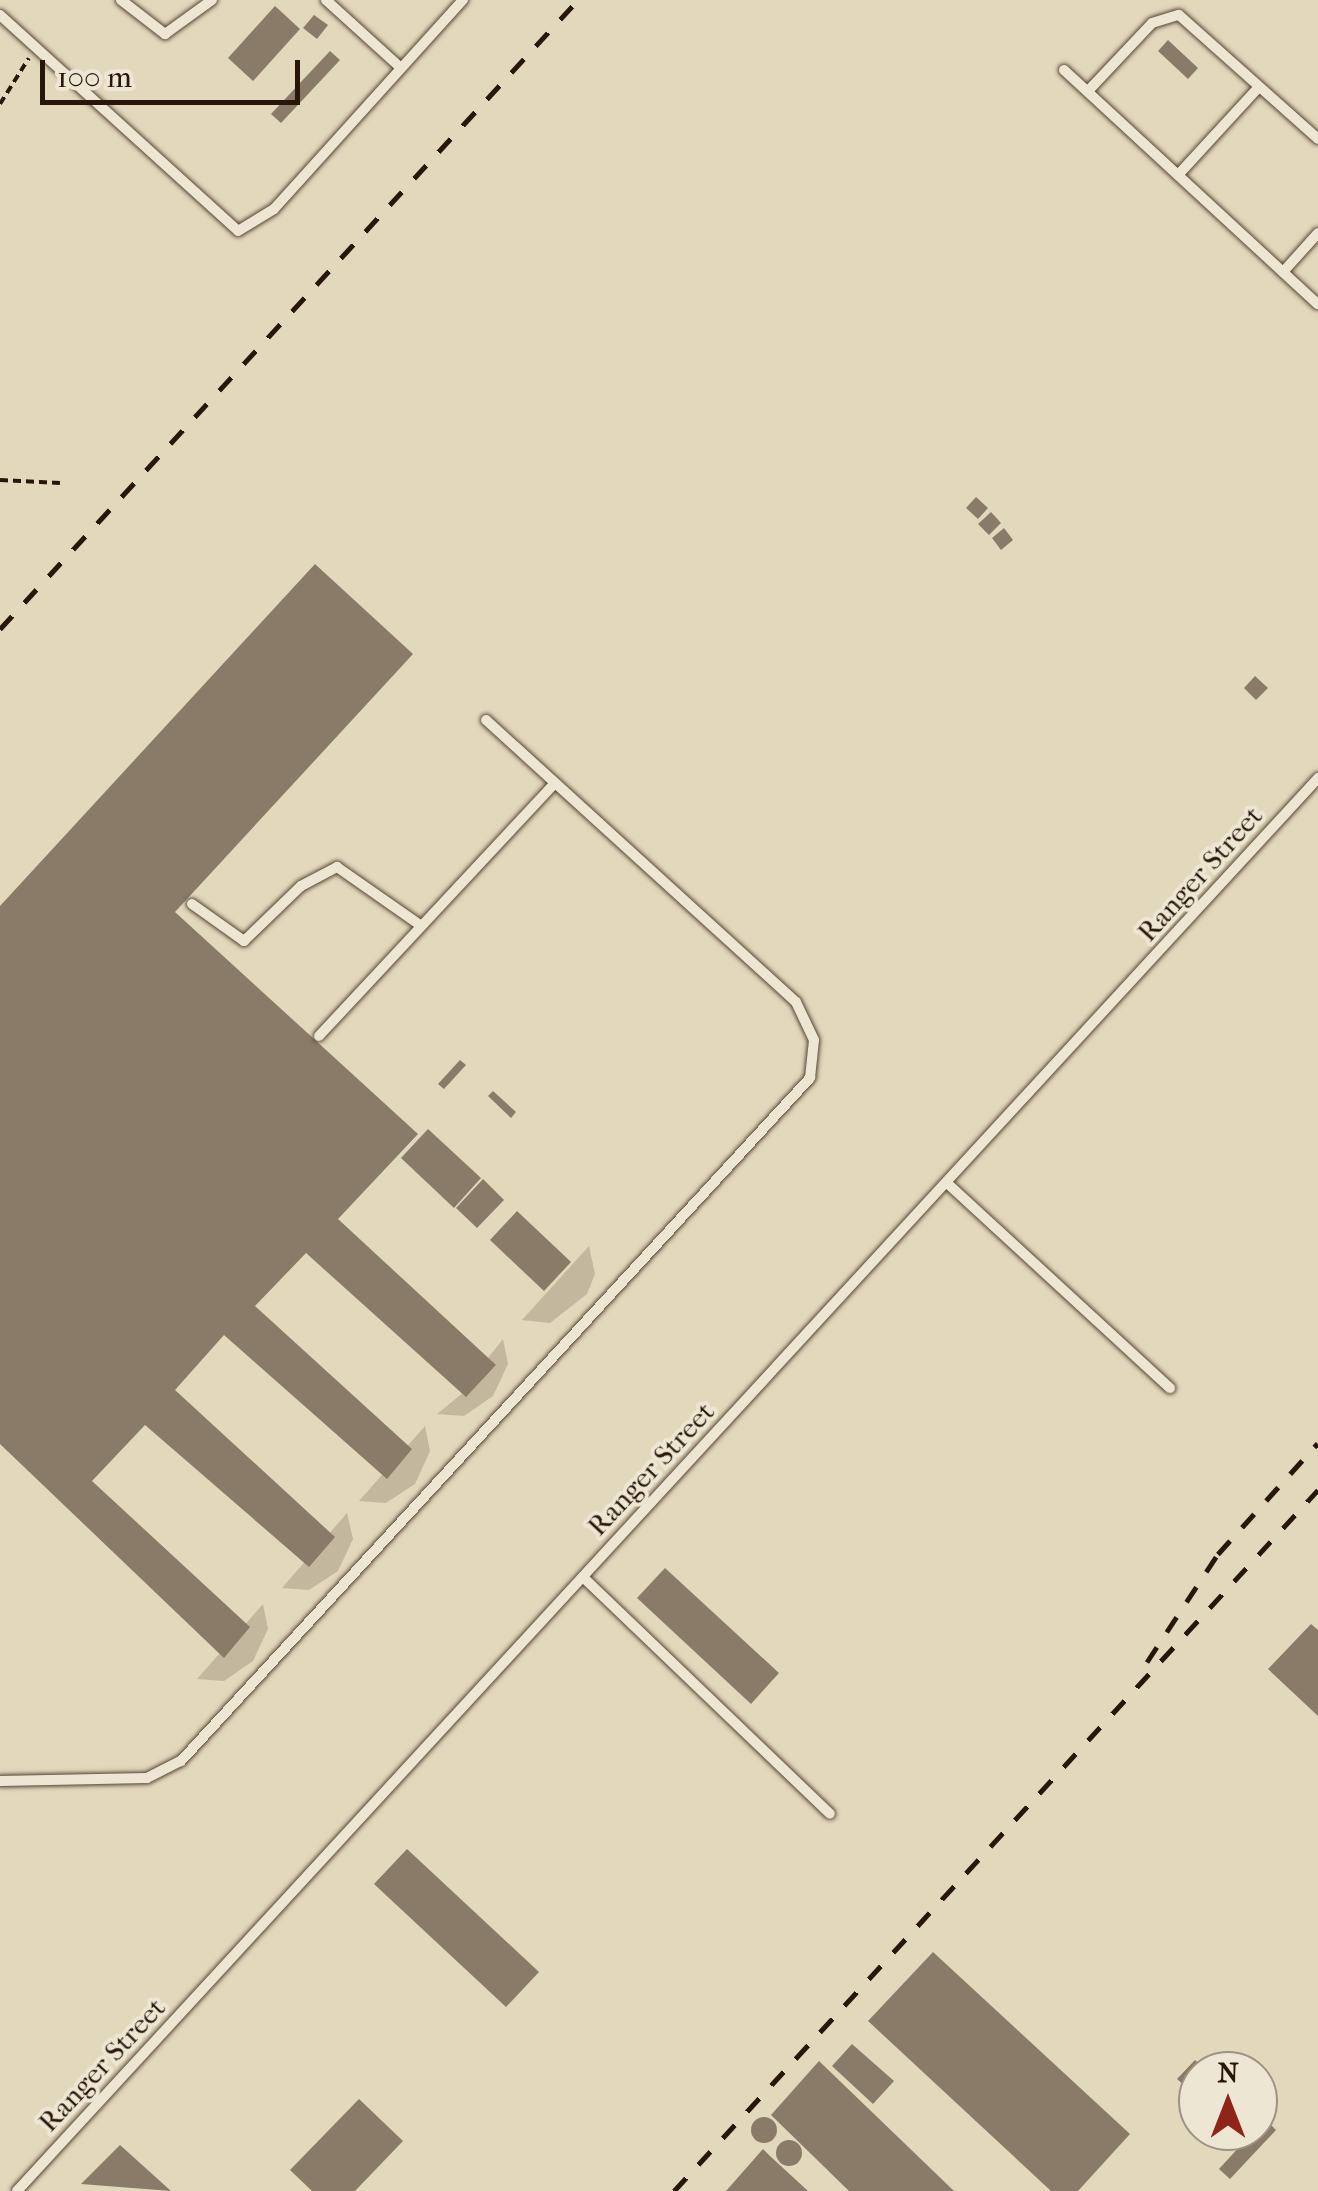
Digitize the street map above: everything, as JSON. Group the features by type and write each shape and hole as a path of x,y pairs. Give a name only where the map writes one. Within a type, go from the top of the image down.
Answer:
{"lane":[{"path":"121,0 164,34 212,0"},
{"path":"326,0 401,68"},
{"path":"0,15 238,232 274,209 463,0"},
{"path":"1088,91 1171,14 1318,139"},
{"path":"1064,70 1318,304"},
{"path":"1178,175 1258,88"},
{"path":"1284,272 1318,234"},
{"path":"0,1781 147,1778 180,1762 810,1078 814,1040 796,1002 486,720"},
{"name":"Ranger Street","path":"17,2191 1318,778"},
{"path":"319,1036 555,783"},
{"path":"192,904 244,941 300,886 337,867 420,925"},
{"path":"947,1183 1170,1388"},
{"path":"582,1577 830,1814"}],"path":[{"path":"0,104 34,47"},
{"path":"0,480 60,482"}],"shaded area":[{"path":"589,1246 595,1274 587,1294 550,1323 522,1320"},
{"path":"503,1339 508,1364 493,1396 464,1416 437,1414 496,1366 488,1358"},
{"path":"425,1426 430,1451 415,1484 386,1503 359,1501"},
{"path":"347,1513 353,1539 338,1571 309,1590 282,1588"},
{"path":"263,1604 268,1629 253,1661 224,1681 197,1679"}],"building":[{"path":"275,6 300,29 253,81 228,58"},
{"path":"314,15 328,25 317,39 303,28"},
{"path":"1168,40 1198,68 1188,79 1158,51"},
{"path":"330,51 340,60 281,123 271,114"},
{"path":"976,497 988,508 978,519 966,508"},
{"path":"991,512 1001,523 989,535 978,524"},
{"path":"1004,528 1013,540 1001,550 992,538"},
{"path":"315,564 413,654 175,912 418,1134 338,1219 496,1365 466,1397 306,1253 255,1306 412,1449 387,1479 224,1335 175,1390 335,1537 309,1567 145,1425 92,1481 250,1627 224,1658 0,1444 0,906"},
{"path":"1255,676 1268,688 1256,700 1244,688"},
{"path":"460,1060 466,1065 444,1089 438,1084"},
{"path":"493,1091 516,1112 511,1118 488,1096"},
{"path":"428,1129 481,1178 454,1208 401,1158"},
{"path":"483,1179 504,1200 477,1228 456,1208"},
{"path":"517,1211 571,1262 544,1291 490,1240"},
{"path":"665,1568 779,1673 751,1704 637,1598"},
{"path":"1311,1624 1318,1630 1318,1716 1268,1669"},
{"path":"407,1849 539,1972 506,2007 374,1884"},
{"path":"933,1952 1130,2134 1078,2191 1051,2191 868,2021"},
{"path":"852,2044 894,2081 873,2104 832,2066"},
{"path":"819,2061 954,2191 849,2191 771,2115"},
{"path":"359,2099 403,2141 355,2191 312,2191 290,2170"},
{"path":"764,2117 773,2121 777,2130 773,2139 764,2143 755,2139 751,2130 755,2121"},
{"path":"789,2140 798,2144 802,2153 798,2162 789,2166 780,2162 776,2153 780,2144"},
{"path":"120,2145 171,2191 81,2184"},
{"path":"763,2149 770,2156 808,2191 726,2191"},
{"path":"1236,2151 1256,2151 1230,2179 1219,2169"}],"railway":[{"path":"0,629 578,0"},
{"path":"1147,1662 1218,1554 1318,1443"},
{"path":"674,2191 1318,1490"}]}
